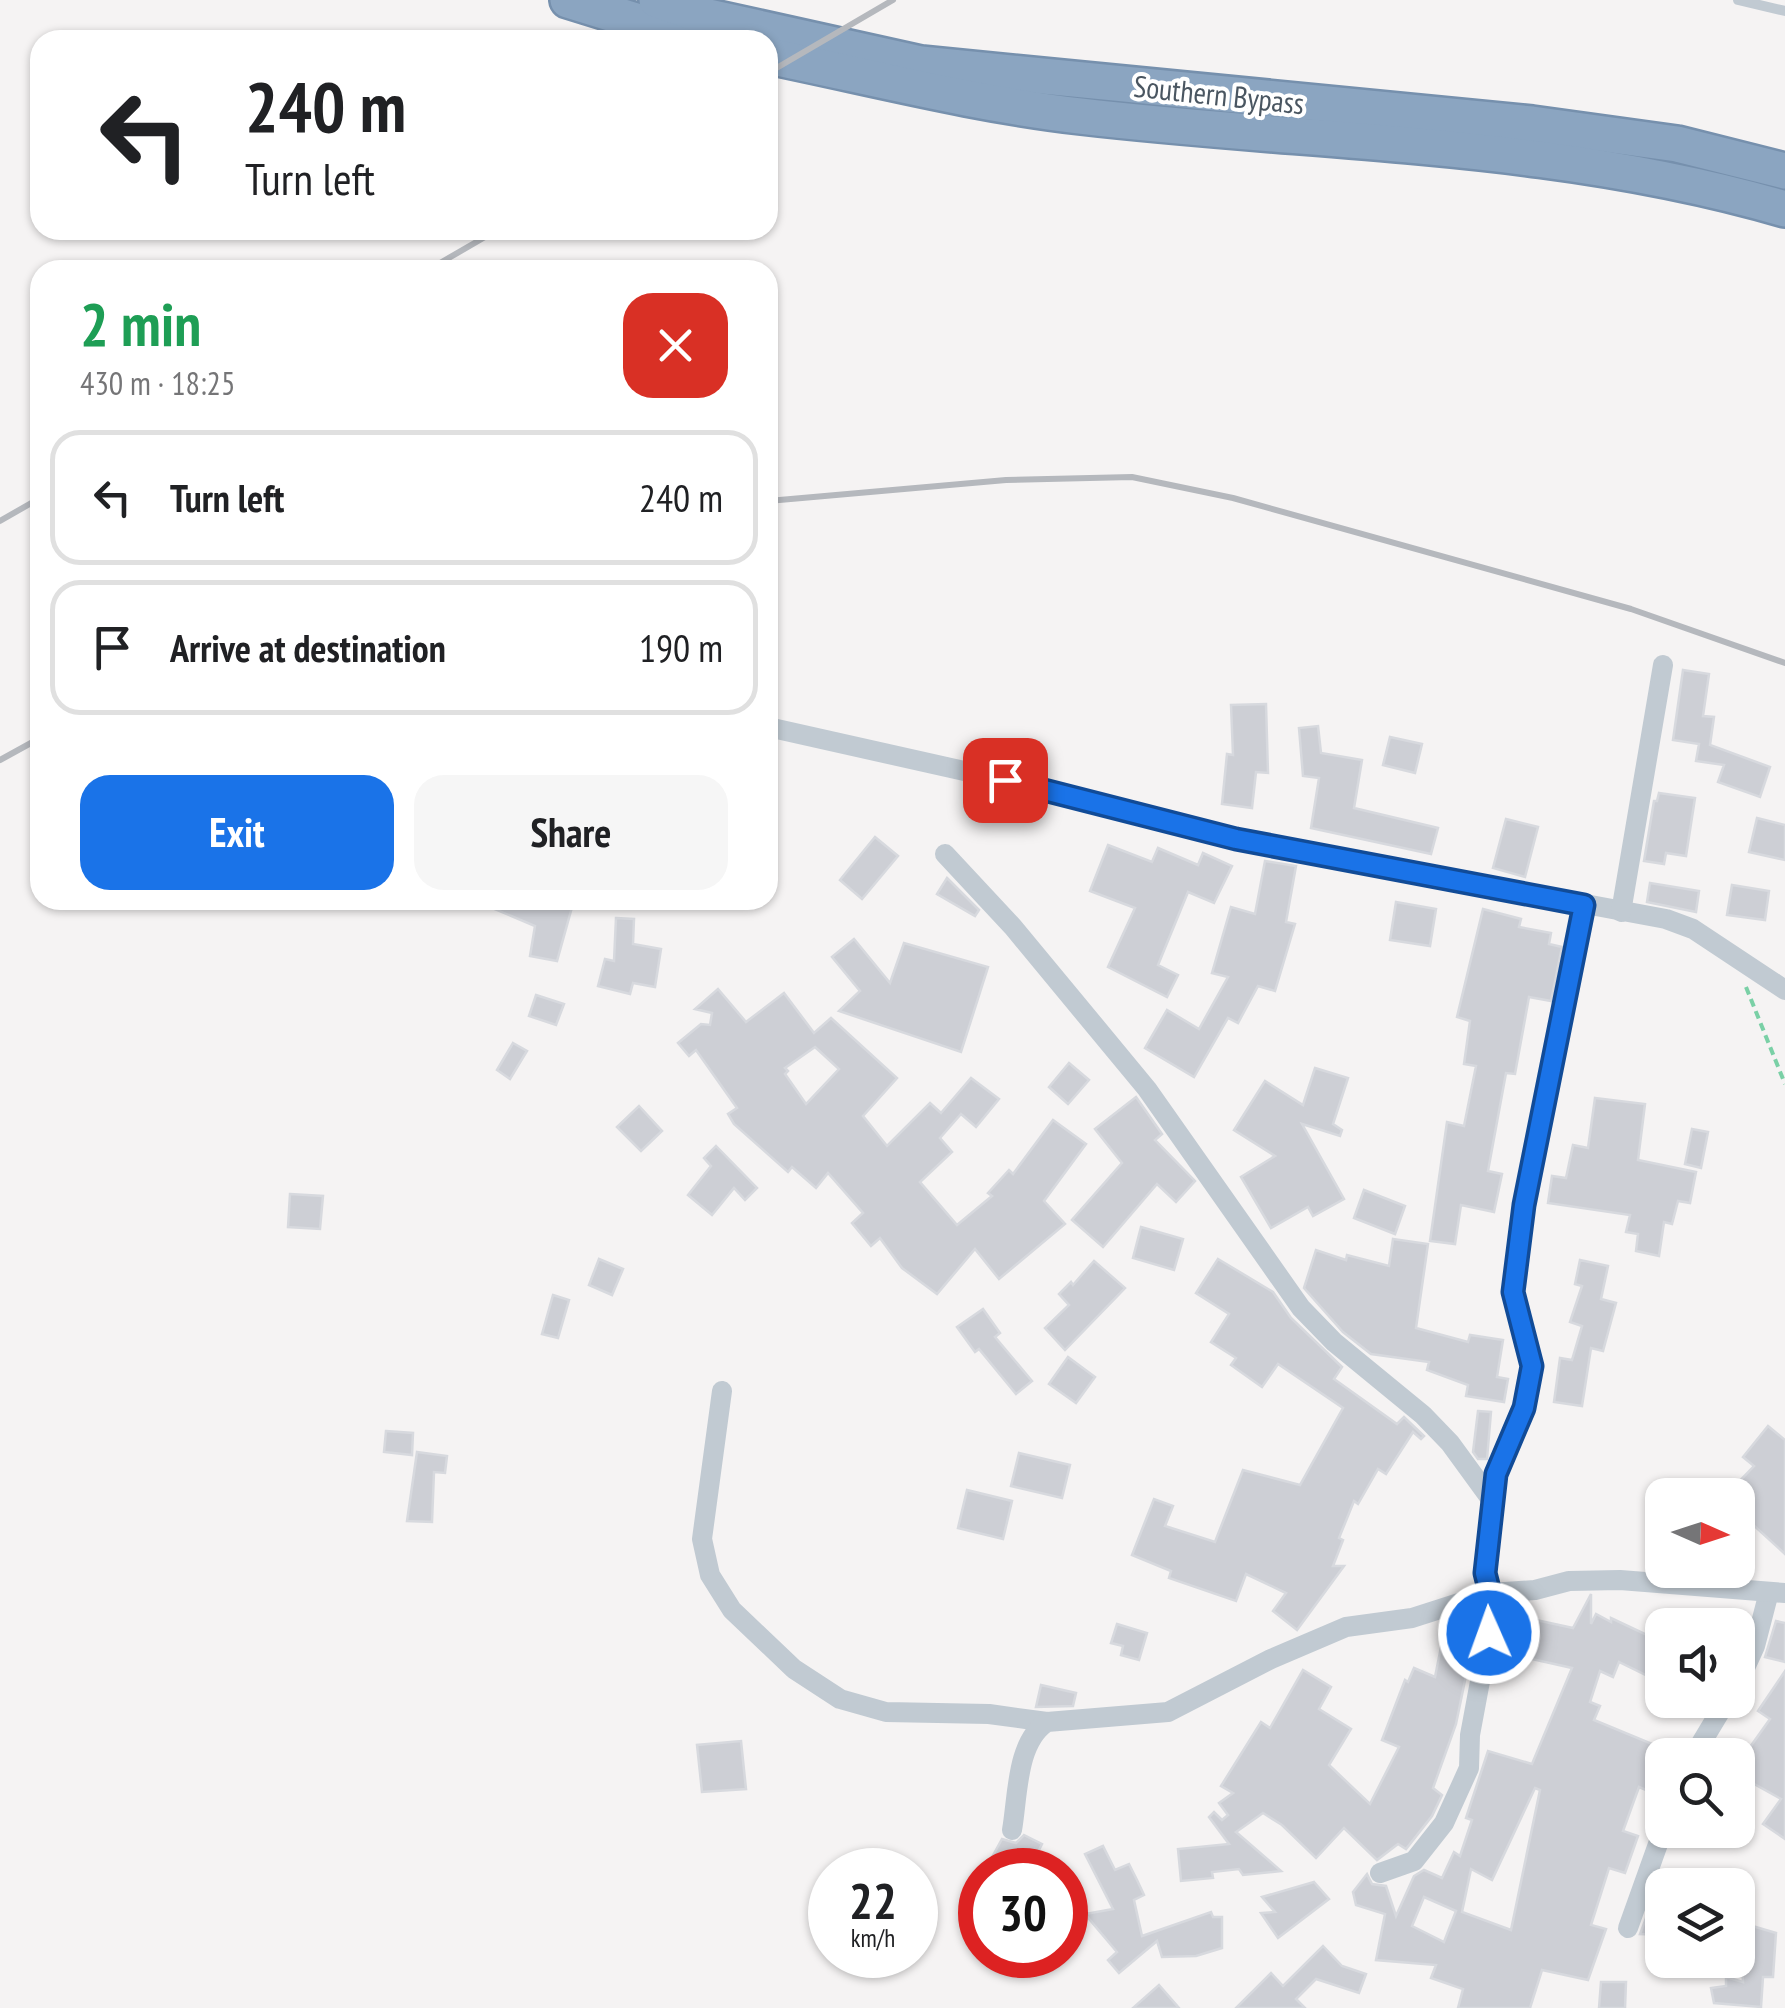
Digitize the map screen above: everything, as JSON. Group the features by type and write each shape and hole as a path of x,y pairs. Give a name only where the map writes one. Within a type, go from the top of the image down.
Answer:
{"highway":[{"path":"568,0 665,30"},
{"name":"Southern Bypass","path":"657,0 704,16 767,30"},
{"name":"Southern Bypass","path":"778,32 920,64 1532,124 1677,144 1785,171"},
{"name":"Southern Bypass","path":"778,58 1078,116 1420,144 1629,171 1698,184 1785,209"}],"street":[{"path":"1621,912 1663,665"},
{"path":"778,729 1040,788 1236,839 1666,920 1693,929 1785,990"},
{"path":"945,854 1036,954 1147,1089 1301,1308 1334,1342 1450,1443 1492,1502"},
{"path":"1380,1873 1414,1861 1444,1823 1469,1768 1470,1736 1489,1633 1490,1593 1485,1573 1496,1474 1524,1408 1532,1366 1513,1292 1524,1205 1584,905"},
{"path":"722,1391 702,1539 710,1576 732,1610 794,1669 840,1698 886,1712 990,1714 1047,1722 1168,1712 1272,1659 1346,1627 1412,1618 1490,1593 1536,1590 1570,1581 1620,1580 1777,1593 1755,1646"},
{"path":"1012,1830 1026,1750 1033,1731 1047,1722"},
{"path":"1628,1928 1656,1848"}],"lane":[{"path":"1738,0 1785,12"}],"path":[{"path":"1754,966 1745,988 1785,1084"}],"building":[{"path":"1683,670 1709,674 1703,716 1714,717 1710,745 1770,767 1760,797 1718,782 1724,765 1696,761 1699,744 1673,740"},
{"path":"1266,704 1268,773 1256,772 1252,808 1222,804 1227,754 1233,755 1231,705"},
{"path":"1318,726 1321,753 1362,760 1354,808 1438,828 1431,854 1311,828 1319,778 1303,776 1299,728"},
{"path":"1390,737 1422,744 1415,773 1383,765"},
{"path":"1659,793 1695,798 1686,856 1666,853 1664,864 1644,861 1654,801"},
{"path":"1757,818 1785,825 1785,860 1749,852"},
{"path":"1506,819 1538,827 1525,877 1493,868"},
{"path":"875,837 898,856 862,899 840,880"},
{"path":"1108,845 1152,862 1158,848 1198,865 1203,853 1232,866 1214,903 1188,892 1158,965 1178,975 1167,997 1108,967 1135,908 1090,891"},
{"path":"1265,861 1296,866 1286,922 1295,924 1275,991 1258,986 1238,1023 1228,1018 1194,1077 1145,1048 1167,1010 1199,1029 1228,977 1212,973 1231,907 1255,914"},
{"path":"947,878 979,910 975,916 937,894"},
{"path":"1650,883 1699,891 1696,912 1647,902"},
{"path":"1732,885 1769,891 1765,920 1727,915"},
{"path":"1396,902 1436,909 1430,946 1390,940"},
{"path":"1483,909 1521,919 1519,927 1551,933 1549,944 1562,947 1551,1001 1529,997 1515,1074 1506,1073 1488,1171 1502,1174 1494,1212 1461,1205 1455,1244 1430,1241 1447,1122 1464,1126 1476,1066 1464,1064 1470,1021 1457,1017"},
{"path":"497,910 571,910 557,961 530,956 535,926"},
{"path":"616,918 634,919 633,944 661,949 655,987 633,983 630,994 598,986 605,959 614,961"},
{"path":"854,939 890,983 904,943 988,967 961,1052 839,1011 860,991 832,957"},
{"path":"718,989 746,1022 784,993 814,1033 831,1018 897,1078 863,1116 887,1146 930,1103 941,1113 971,1078 999,1099 976,1127 961,1114 940,1138 952,1152 920,1182 957,1225 992,1196 988,1193 1009,1170 1013,1174 1053,1120 1086,1144 1044,1201 1065,1224 999,1279 975,1249 937,1294 902,1268 880,1238 871,1246 852,1223 863,1213 828,1173 816,1188 792,1167 788,1172 734,1124 728,1114 737,1108 696,1050 689,1056 678,1043 701,1024 710,1025 712,1013 695,1009","holes":["815,1047 839,1069 806,1104 785,1074 785,1068"]},
{"path":"536,995 564,1004 556,1025 529,1016"},
{"path":"513,1043 527,1051 510,1079 497,1070"},
{"path":"1069,1063 1089,1080 1068,1104 1049,1087"},
{"path":"1315,1068 1348,1078 1333,1124 1342,1130 1340,1136 1302,1124 1344,1199 1313,1216 1308,1207 1271,1228 1241,1177 1275,1156 1234,1130 1265,1081 1303,1105"},
{"path":"1136,1097 1162,1134 1155,1140 1195,1181 1176,1202 1157,1184 1103,1247 1072,1220 1122,1163 1095,1129"},
{"path":"1595,1098 1645,1104 1638,1160 1696,1172 1690,1203 1678,1201 1672,1224 1664,1222 1659,1256 1636,1251 1638,1234 1626,1232 1630,1215 1548,1203 1552,1176 1566,1178 1573,1145 1588,1148"},
{"path":"639,1106 662,1131 641,1151 617,1127"},
{"path":"1692,1129 1708,1132 1701,1168 1685,1164"},
{"path":"716,1146 757,1188 745,1200 734,1188 712,1215 688,1195 711,1166 704,1158"},
{"path":"1364,1190 1405,1206 1395,1234 1354,1218"},
{"path":"290,1194 323,1196 320,1229 288,1227"},
{"path":"1141,1227 1183,1239 1174,1270 1133,1258"},
{"path":"1393,1239 1428,1244 1416,1328 1468,1342 1470,1335 1503,1340 1497,1377 1508,1379 1504,1402 1466,1396 1468,1385 1427,1370 1429,1362 1371,1354 1343,1332 1304,1288 1316,1250 1346,1260 1347,1255 1389,1266"},
{"path":"599,1259 623,1269 612,1295 589,1285"},
{"path":"1218,1259 1273,1292 1291,1318 1342,1367 1334,1379 1397,1424 1404,1417 1424,1436 1421,1439 1413,1432 1386,1474 1378,1469 1358,1504 1354,1501 1333,1566 1344,1566 1297,1630 1273,1611 1286,1593 1246,1574 1236,1601 1169,1578 1171,1571 1132,1555 1154,1499 1173,1506 1165,1526 1215,1542 1243,1470 1300,1485 1343,1408 1278,1364 1262,1387 1231,1365 1236,1358 1211,1342 1229,1314 1196,1293"},
{"path":"1580,1260 1608,1266 1601,1299 1616,1303 1603,1351 1591,1348 1582,1406 1554,1402 1560,1358 1572,1360 1582,1326 1570,1322 1582,1286 1575,1284"},
{"path":"1094,1261 1125,1288 1065,1350 1045,1328 1069,1305 1059,1294 1071,1282 1073,1285"},
{"path":"553,1295 569,1300 558,1338 542,1334"},
{"path":"983,1309 1000,1333 995,1337 1032,1381 1016,1394 979,1349 975,1352 957,1327"},
{"path":"1068,1357 1095,1377 1076,1403 1049,1384"},
{"path":"1478,1411 1491,1412 1487,1459 1478,1459 1473,1452"},
{"path":"1768,1426 1785,1440 1785,1554 1755,1527 1755,1478 1742,1478 1754,1466 1743,1457"},
{"path":"386,1431 413,1433 412,1455 384,1452"},
{"path":"417,1452 447,1456 445,1473 434,1472 432,1522 407,1521"},
{"path":"1019,1453 1070,1465 1062,1498 1011,1486"},
{"path":"967,1490 1012,1501 1003,1539 958,1528"},
{"path":"1591,1594 1591,1624 1596,1614 1645,1634 1645,1675 1619,1662 1613,1677 1600,1671 1590,1702 1600,1706 1594,1720 1645,1741 1645,1790 1639,1787 1623,1831 1638,1836 1625,1873 1609,1868 1591,1925 1606,1929 1588,1980 1542,1970 1530,2008 1458,2008 1463,1989 1431,1978 1436,1965 1376,1960 1385,1914 1356,1905 1353,1892 1367,1874 1372,1884 1386,1886 1396,1916 1414,1876 1424,1870 1442,1878 1454,1852 1460,1856 1472,1820 1466,1818 1488,1751 1532,1764 1572,1668 1518,1656 1527,1618 1573,1628","holes":["1535,1788 1540,1790 1511,1930 1462,1912 1471,1869 1492,1880","1424,1897 1456,1911 1444,1942 1412,1926"]},
{"path":"1462,1616 1476,1619 1475,1632 1456,1724 1433,1788 1442,1795 1432,1816 1406,1849 1398,1844 1377,1860 1344,1828 1316,1858 1282,1825 1263,1813 1236,1832 1281,1871 1243,1875 1239,1869 1212,1872 1213,1878 1181,1881 1178,1849 1229,1844 1209,1817 1214,1812 1222,1820 1228,1815 1219,1803 1233,1793 1221,1786 1261,1722 1270,1728 1303,1670 1331,1687 1319,1709 1351,1729 1329,1765 1370,1804 1399,1747 1382,1740 1405,1680 1408,1682 1414,1668 1435,1677 1446,1622"},
{"path":"1776,1621 1785,1623 1785,1662 1765,1657"},
{"path":"1117,1624 1147,1633 1139,1660 1121,1655 1123,1646 1111,1643"},
{"path":"1785,1671 1785,1839 1763,1824 1781,1799 1755,1784 1755,1740 1770,1719 1758,1711"},
{"path":"1041,1685 1076,1693 1073,1706 1036,1707"},
{"path":"741,1741 746,1789 702,1792 697,1745"},
{"path":"1024,1835 1042,1844 1040,1848 997,1848 1002,1839 1016,1843"},
{"path":"1103,1846 1115,1870 1129,1864 1144,1895 1134,1900 1142,1936 1211,1912 1213,1917 1222,1917 1222,1948 1196,1956 1162,1957 1157,1941 1119,1973 1108,1960 1117,1952 1088,1918 1088,1913 1113,1909 1088,1853"},
{"path":"1314,1882 1329,1899 1278,1938 1261,1913 1275,1912 1262,1897"},
{"path":"1755,1927 1776,1933 1773,1977 1763,1977 1761,2007 1714,2003 1711,1988 1726,1986 1726,1978 1743,1982 1743,1978 1755,1978"},
{"path":"1323,1946 1342,1966 1366,1974 1359,1993 1316,1979 1296,1999 1305,2008 1236,2008 1271,1973 1283,1986"},
{"path":"1601,1982 1626,1982 1625,2008 1599,2008"},
{"path":"1159,1985 1179,2008 1133,2008"}],"railway":[{"path":"778,67 893,0"},
{"path":"445,260 480,240"},
{"path":"778,500 1006,480 1132,477 1233,498 1631,609 1785,663"},
{"path":"0,521 30,504"},
{"path":"0,760 30,744"}],"route":[{"path":"1005,780 1236,839 1584,905 1524,1205 1513,1292 1532,1366 1524,1408 1496,1474 1485,1573 1490,1593 1489,1633"}]}
